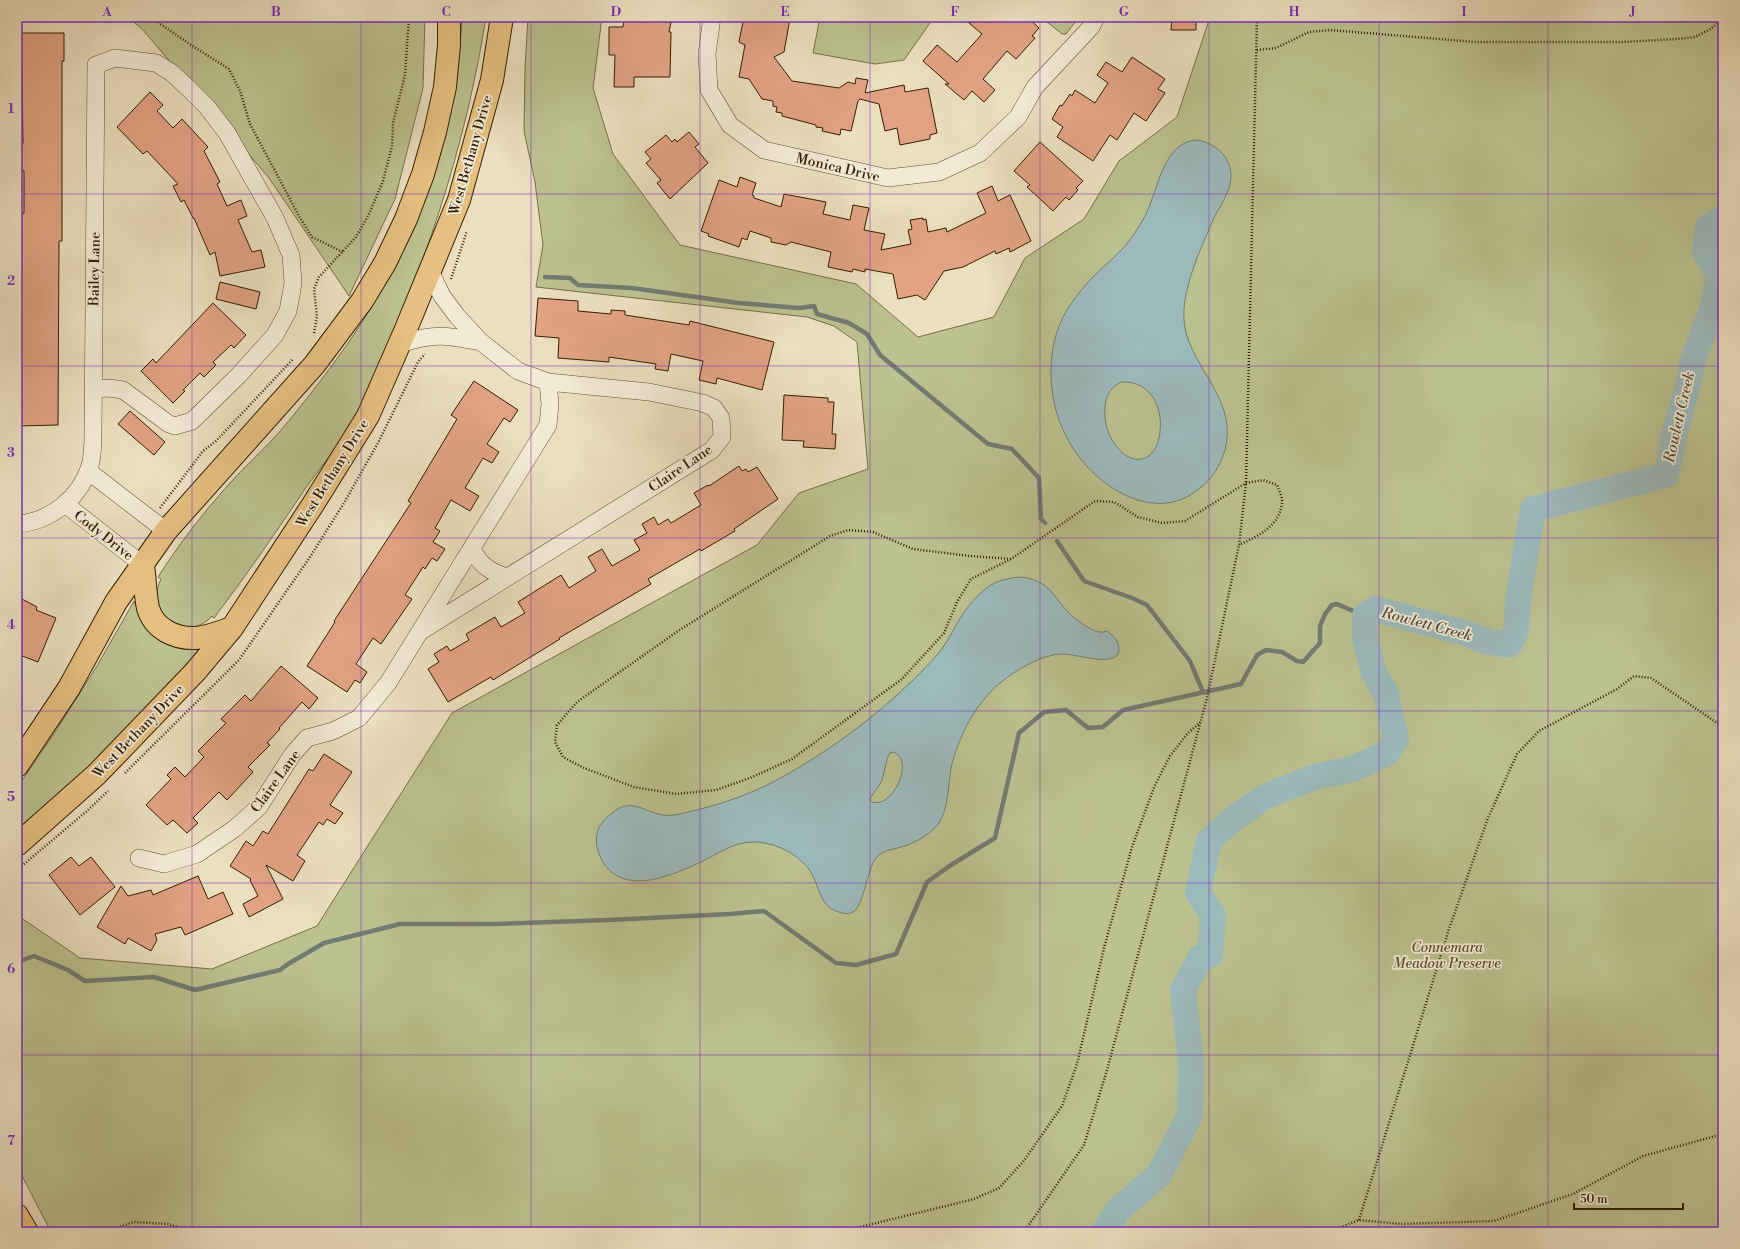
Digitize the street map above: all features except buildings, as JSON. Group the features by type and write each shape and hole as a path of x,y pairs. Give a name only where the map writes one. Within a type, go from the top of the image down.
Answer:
{"main road":[{"path":"17,766 69,688 116,602 144,565 166,531 315,364 362,301 385,263 406,219 423,174 435,132 445,87 449,45 449,17"},
{"name":"West Bethany Drive","path":"17,845 97,774 195,672 232,628 312,506 368,416 400,344 459,200 492,80 502,17"},
{"path":"144,565 148,608 153,621 162,629 172,634 197,638 232,628"},
{"path":"17,1215 27,1232"}],"street":[{"name":"Monica Drive","path":"712,17 707,54 708,90 730,125 764,150 888,178 939,172 980,153 1018,117 1035,87 1091,27 1096,17"},
{"name":"Bailey Lane","path":"17,524 27,524 46,517 65,504 78,490 88,471 93,449 93,389 96,65 115,58 156,62 172,73 207,107 227,132 275,218 285,239 290,255 292,283 288,311 275,335 238,376 192,421 175,426 169,424 123,390 109,388 93,389"},
{"name":"Claire Lane","path":"421,631 712,450 722,437 721,418 714,408 703,403 650,392 548,382 518,371 481,342 457,316 442,296 430,271"},
{"name":"Claire Lane","path":"400,344 422,337 436,335 481,342"},
{"name":"Claire Lane","path":"139,858 164,864 197,854 234,829 259,807 292,755 307,738 333,730 359,718 388,683 548,425 550,404 548,382"},
{"path":"88,471 166,531"},
{"name":"Cody Drive","path":"65,504 144,565"},
{"path":"472,549 477,560 485,568 496,574 507,577"}],"path":[{"path":"155,17 160,23 191,45 230,69 240,91 250,124 299,216 312,237 343,252"},
{"path":"1024,1232 1084,1145 1107,1070 1202,721 1239,544 1246,483 1257,17"},
{"path":"1257,50 1276,48 1309,32 1330,30 1476,42 1586,43 1677,39 1701,34 1723,19"},
{"path":"1011,559 913,549 873,532 848,530 830,536 678,631 577,702 557,725 555,742 564,757 584,768 634,787 676,794 716,790 750,778 792,759 902,679 944,633 957,602 971,579 1011,559 1095,500 1114,502 1138,517 1162,523 1185,521 1246,483 1262,480 1277,485 1283,502 1276,521 1264,533 1239,544"},
{"path":"1359,1220 1449,929 1488,818 1517,754 1539,731 1617,689 1634,676 1651,678 1723,727"},
{"path":"840,1232 974,1199 999,1188 1023,1162 1062,1106 1076,1064 1104,948 1132,847 1155,785 1170,756 1188,733 1202,721"},
{"path":"1329,1232 1359,1220 1401,1224 1494,1221 1573,1194 1643,1156 1723,1134"},
{"path":"103,1232 134,1222 168,1224 193,1232"}],"green space":[{"path":"128,17 425,17 423,88 395,199 349,296 269,178 143,30"},
{"path":"462,17 486,17 470,102 447,185 420,267 369,388 348,429 338,444 214,618 212,616 202,624 191,627 180,626 170,621 163,613 158,603 157,592 161,579 158,577 210,506 236,476 276,436 320,382 354,335 383,287 409,238 429,188 445,134 456,78"},
{"name":"Connemara Meadow Preserve","path":"528,17 602,17 593,88 613,154 680,245 856,284 918,337 994,317 1025,258 1084,219 1119,161 1177,117 1210,17 1723,17 1723,1232 51,1232 17,1166 17,915 80,958 212,969 317,926 452,713 757,545 799,493 868,469 857,342 834,326 807,317 536,287 543,245 535,182 524,131 525,67"},
{"path":"820,17 938,17 930,23 904,60 875,64 813,53"},
{"path":"1041,17 1079,17 1066,34 1062,34"},
{"path":"134,601 143,622 200,648 136,720 90,766 17,829 17,788 97,666"}],"water":[{"path":"1196,140 1203,141 1215,147 1225,156 1230,169 1231,182 1198,256 1188,285 1184,311 1187,336 1200,364 1222,404 1226,418 1227,434 1225,450 1221,461 1216,471 1205,484 1183,499 1165,503 1146,502 1128,496 1111,487 1096,475 1071,445 1063,430 1053,396 1051,360 1059,325 1067,310 1089,281 1120,251 1131,238 1146,213 1160,176 1170,156 1177,148 1185,143","holes":["1122,382 1140,386 1153,397 1157,404 1159,413 1160,432 1158,442 1149,456 1142,459 1128,457 1121,451 1114,443 1108,431 1106,422 1105,404 1109,392"]},
{"path":"1021,577 1033,579 1041,583 1054,595 1071,615 1094,631 1107,631 1110,633 1118,644 1118,654 1108,659 1069,654 1047,657 1021,668 991,691 969,721 958,744 951,768 945,810 939,823 928,834 919,840 905,846 888,850 877,857 871,866 860,904 853,912 841,913 832,909 823,900 812,874 803,862 783,849 761,842 732,846 701,862 677,872 650,880 637,881 625,879 614,874 604,864 597,848 596,839 598,830 605,819 618,809 625,806 631,806 663,815 681,814 744,795 777,780 821,754 863,724 902,691 938,654 964,613 983,591 988,587 1004,580","holes":["894,752 900,757 902,774 893,792 887,799 880,802 872,802 870,800 882,780 887,758 890,753"]}],"waterway":[{"name":"Rowlett Creek","path":"1104,1232 1118,1210 1159,1175 1190,1115 1191,1063 1183,990 1201,957 1210,955 1213,915 1198,893 1209,841 1233,819 1266,796 1315,777 1353,769 1386,754 1396,739 1386,694 1374,673 1365,639 1365,616 1375,609 1468,634 1489,642 1509,645 1516,631 1519,592 1533,509 1666,475 1693,360 1713,306 1718,276 1705,251 1708,227 1723,218"},
{"path":"545,277 570,278 578,285 632,288 739,303 799,308 814,306 817,314 849,323 867,334 880,355 988,444 1012,449 1039,478 1041,519 1045,523"},
{"path":"1057,541 1084,581 1132,598 1147,605 1190,661 1203,692"},
{"path":"17,962 34,956 68,970 85,981 154,977 195,990 280,970 324,943 400,924 495,924 609,920 764,911 836,963 856,965 896,954 927,882 951,865 995,838 1019,733 1044,712 1066,710 1088,728 1103,727 1123,710 1241,684 1257,655 1266,650 1282,652 1297,661 1303,662 1320,643 1320,626 1325,614 1332,605 1337,604 1365,616"}]}
